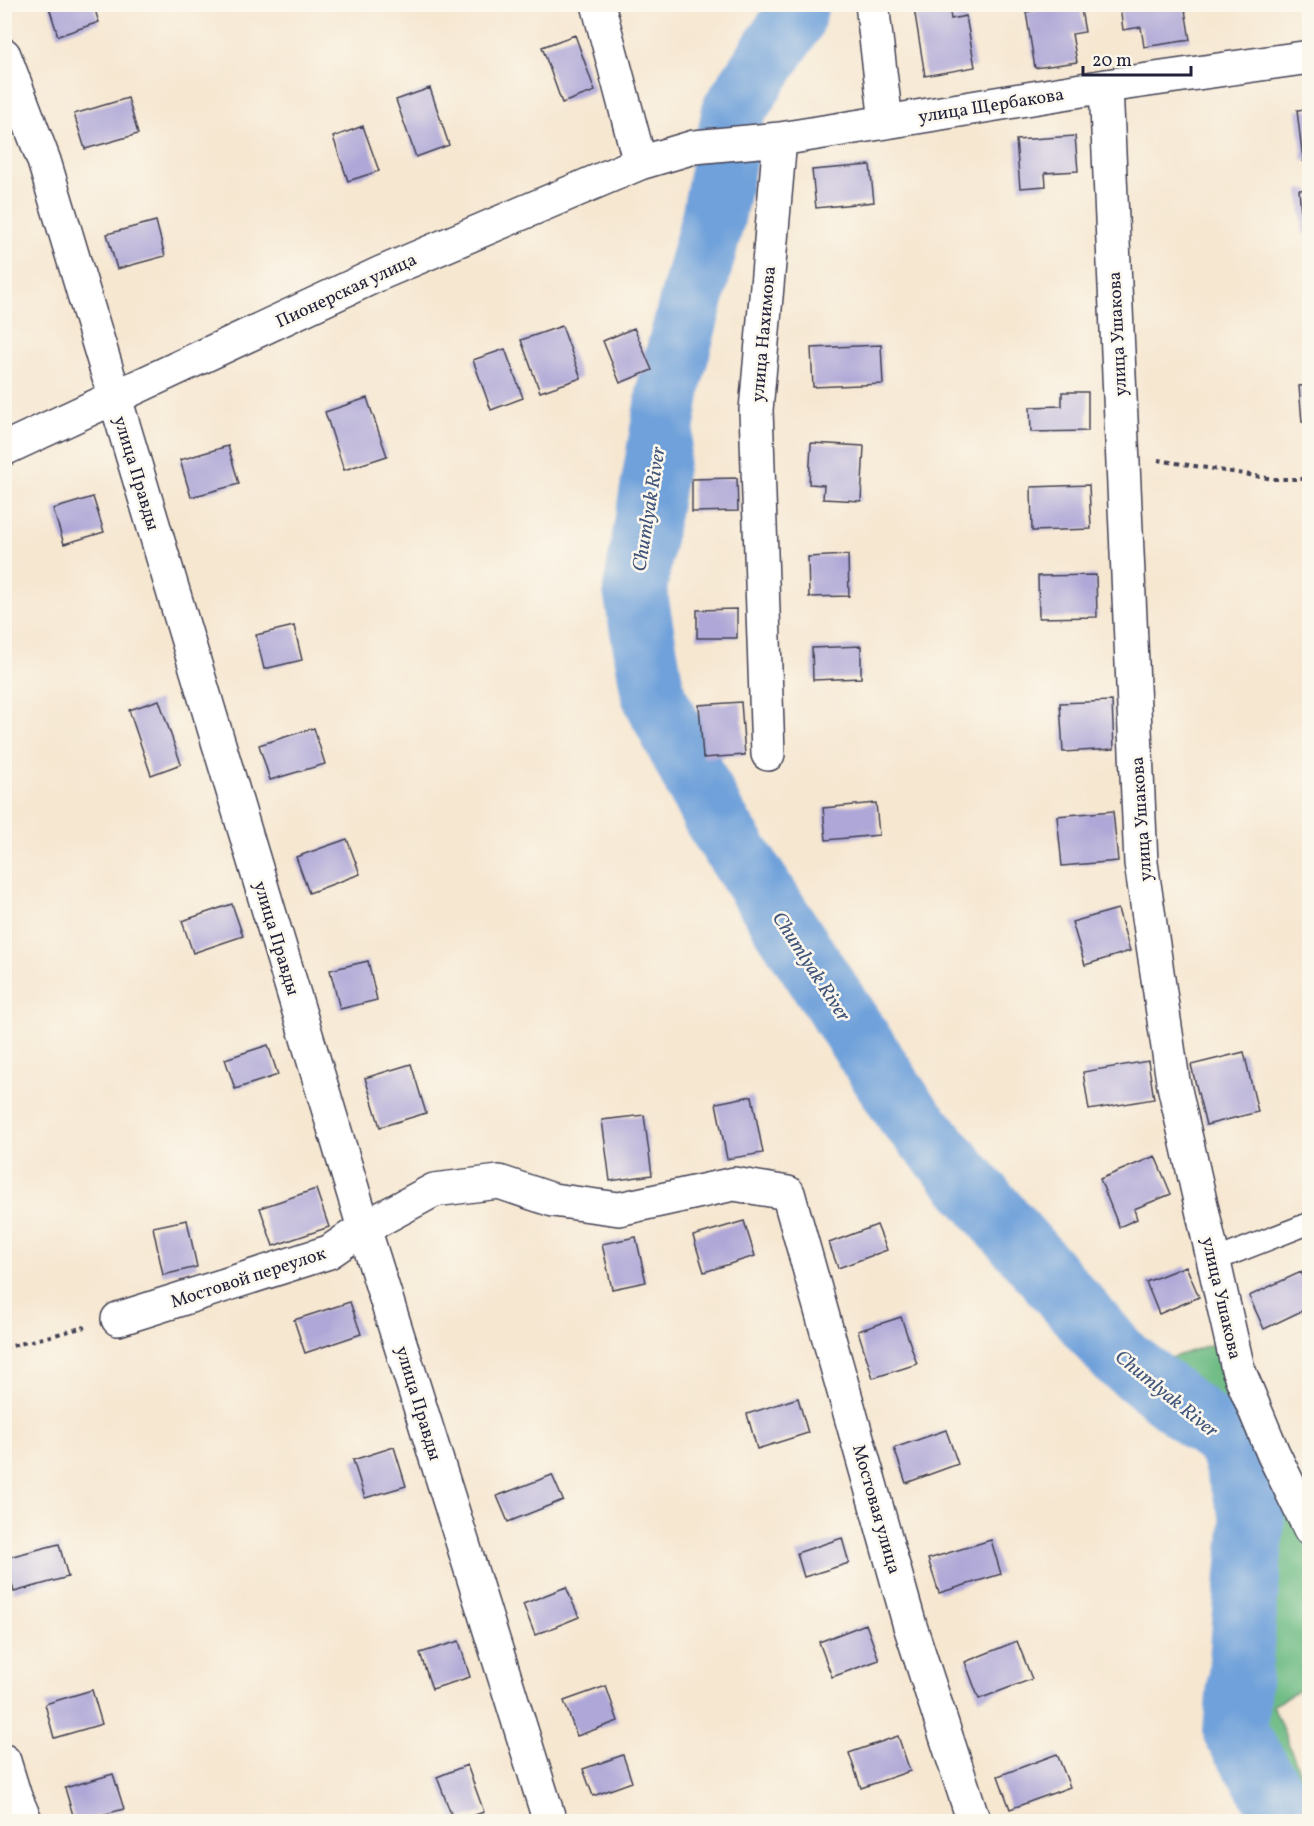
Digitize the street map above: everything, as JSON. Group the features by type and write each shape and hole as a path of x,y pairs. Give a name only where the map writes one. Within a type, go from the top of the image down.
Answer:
{"street":[{"path":"598,4 640,163"},
{"path":"780,139 886,122 872,4"},
{"name":"улица Правды","path":"4,55 44,161 364,1228 550,1821"},
{"name":"улица Щербакова","path":"886,122 1106,86 1310,57"},
{"name":"улица Ушакова","path":"1106,86 1141,863 1173,1081 1238,1369 1273,1453 1310,1528"},
{"name":"Пионерская улица","path":"4,449 381,273 640,163 694,147 780,139"},
{"name":"улица Нахимова","path":"768,754 756,410 780,139"},
{"name":"Мостовой переулок","path":"118,1319 328,1252 364,1228 434,1190 499,1182 553,1200 619,1209 734,1184 788,1193"},
{"name":"Мостовая улица","path":"788,1193 910,1626 974,1821"},
{"path":"4,1761 15,1797 26,1821"}],"lane":[{"path":"1213,1261 1310,1223"}],"path":[{"path":"1122,453 1274,479 1310,479"},
{"path":"4,1348 118,1319"}],"green space":[{"path":"1218,1342 1309,1545 1309,1685 1273,1705 1309,1795 1242,1731 1262,1521 1230,1421 1164,1360"}],"building":[{"path":"48,4 93,4 99,22 58,36"},
{"path":"931,4 949,4 951,19 966,16 975,67 925,76 914,8"},
{"path":"1080,4 1085,32 1072,34 1077,62 1035,68 1026,12"},
{"path":"1184,4 1190,40 1144,47 1141,27 1123,30 1120,6"},
{"path":"575,35 595,91 562,103 542,47"},
{"path":"430,88 449,145 416,157 396,100"},
{"path":"128,98 138,134 85,149 74,114"},
{"path":"1310,109 1310,160 1303,161 1297,110"},
{"path":"363,126 379,171 348,181 333,137"},
{"path":"1075,136 1078,171 1045,173 1046,186 1020,188 1016,140"},
{"path":"870,165 874,202 816,208 812,170"},
{"path":"1310,189 1310,234 1303,234 1299,190"},
{"path":"156,221 165,256 117,269 107,234"},
{"path":"562,326 581,378 540,392 521,340"},
{"path":"634,328 652,370 620,383 603,341"},
{"path":"881,345 883,384 813,387 811,348"},
{"path":"505,349 523,398 491,410 473,360"},
{"path":"1310,385 1310,422 1302,422 1299,386"},
{"path":"1062,392 1088,392 1088,431 1031,432 1030,407 1062,406"},
{"path":"367,398 387,456 344,470 325,412"},
{"path":"811,443 864,446 861,501 823,499 824,485 809,484"},
{"path":"228,446 239,484 191,497 180,460"},
{"path":"737,478 738,511 692,512 692,479"},
{"path":"1089,485 1091,529 1032,531 1031,487"},
{"path":"93,497 104,532 64,544 53,509"},
{"path":"848,555 849,596 809,597 808,557"},
{"path":"1096,575 1097,617 1039,618 1038,576"},
{"path":"737,609 737,638 697,638 697,610"},
{"path":"294,626 302,660 264,669 256,635"},
{"path":"861,646 861,678 813,680 812,648"},
{"path":"159,700 181,764 151,775 129,710"},
{"path":"1112,701 1114,749 1063,752 1060,703"},
{"path":"741,702 745,755 703,758 699,705"},
{"path":"314,728 325,764 270,780 259,745"},
{"path":"876,803 879,835 826,840 823,808"},
{"path":"1113,811 1118,861 1062,866 1057,816"},
{"path":"347,839 360,874 309,893 296,857"},
{"path":"232,904 243,936 193,953 182,921"},
{"path":"1118,909 1130,951 1085,965 1072,922"},
{"path":"368,961 377,1000 340,1009 330,970"},
{"path":"268,1045 278,1075 235,1089 225,1059"},
{"path":"1244,1052 1258,1112 1206,1125 1191,1065"},
{"path":"1148,1061 1154,1099 1089,1110 1083,1072"},
{"path":"411,1064 426,1113 380,1127 365,1078"},
{"path":"752,1096 763,1153 727,1159 716,1103"},
{"path":"644,1115 652,1175 610,1181 602,1120"},
{"path":"1155,1156 1171,1194 1134,1209 1137,1219 1119,1227 1100,1179"},
{"path":"316,1189 329,1227 273,1246 260,1208"},
{"path":"187,1220 197,1267 163,1275 153,1227"},
{"path":"744,1221 755,1256 704,1272 693,1236"},
{"path":"877,1225 887,1250 838,1268 829,1243"},
{"path":"636,1237 646,1282 612,1289 602,1244"},
{"path":"1186,1266 1199,1297 1159,1314 1146,1282"},
{"path":"1301,1272 1310,1291 1310,1307 1264,1329 1249,1296"},
{"path":"350,1302 361,1334 305,1353 294,1320"},
{"path":"901,1317 917,1364 873,1378 858,1331"},
{"path":"798,1398 808,1433 757,1449 747,1414"},
{"path":"946,1430 958,1464 906,1483 894,1448"},
{"path":"394,1447 406,1486 365,1498 353,1460"},
{"path":"552,1475 563,1500 508,1522 497,1496"},
{"path":"842,1538 849,1563 804,1577 797,1553"},
{"path":"991,1540 1001,1574 939,1593 928,1559"},
{"path":"59,1544 68,1577 14,1592 5,1558"},
{"path":"566,1587 579,1617 535,1635 523,1604"},
{"path":"866,1624 879,1660 832,1677 819,1642"},
{"path":"459,1641 470,1677 432,1689 420,1653"},
{"path":"1017,1641 1032,1679 979,1699 965,1662"},
{"path":"606,1686 618,1721 577,1736 564,1701"},
{"path":"92,1690 102,1724 54,1738 45,1704"},
{"path":"898,1736 910,1771 861,1788 849,1753"},
{"path":"1057,1754 1070,1787 1010,1809 998,1776"},
{"path":"623,1755 632,1782 593,1796 583,1769"},
{"path":"467,1765 484,1812 454,1822 437,1777"},
{"path":"113,1774 124,1809 75,1822 65,1788"}],"waterway":[{"name":"Chumlyak River","path":"797,4 792,22 734,110 713,218 670,382 635,590 653,694 714,817 907,1113 1119,1357 1228,1442 1253,1517 1235,1732 1290,1822"}]}
